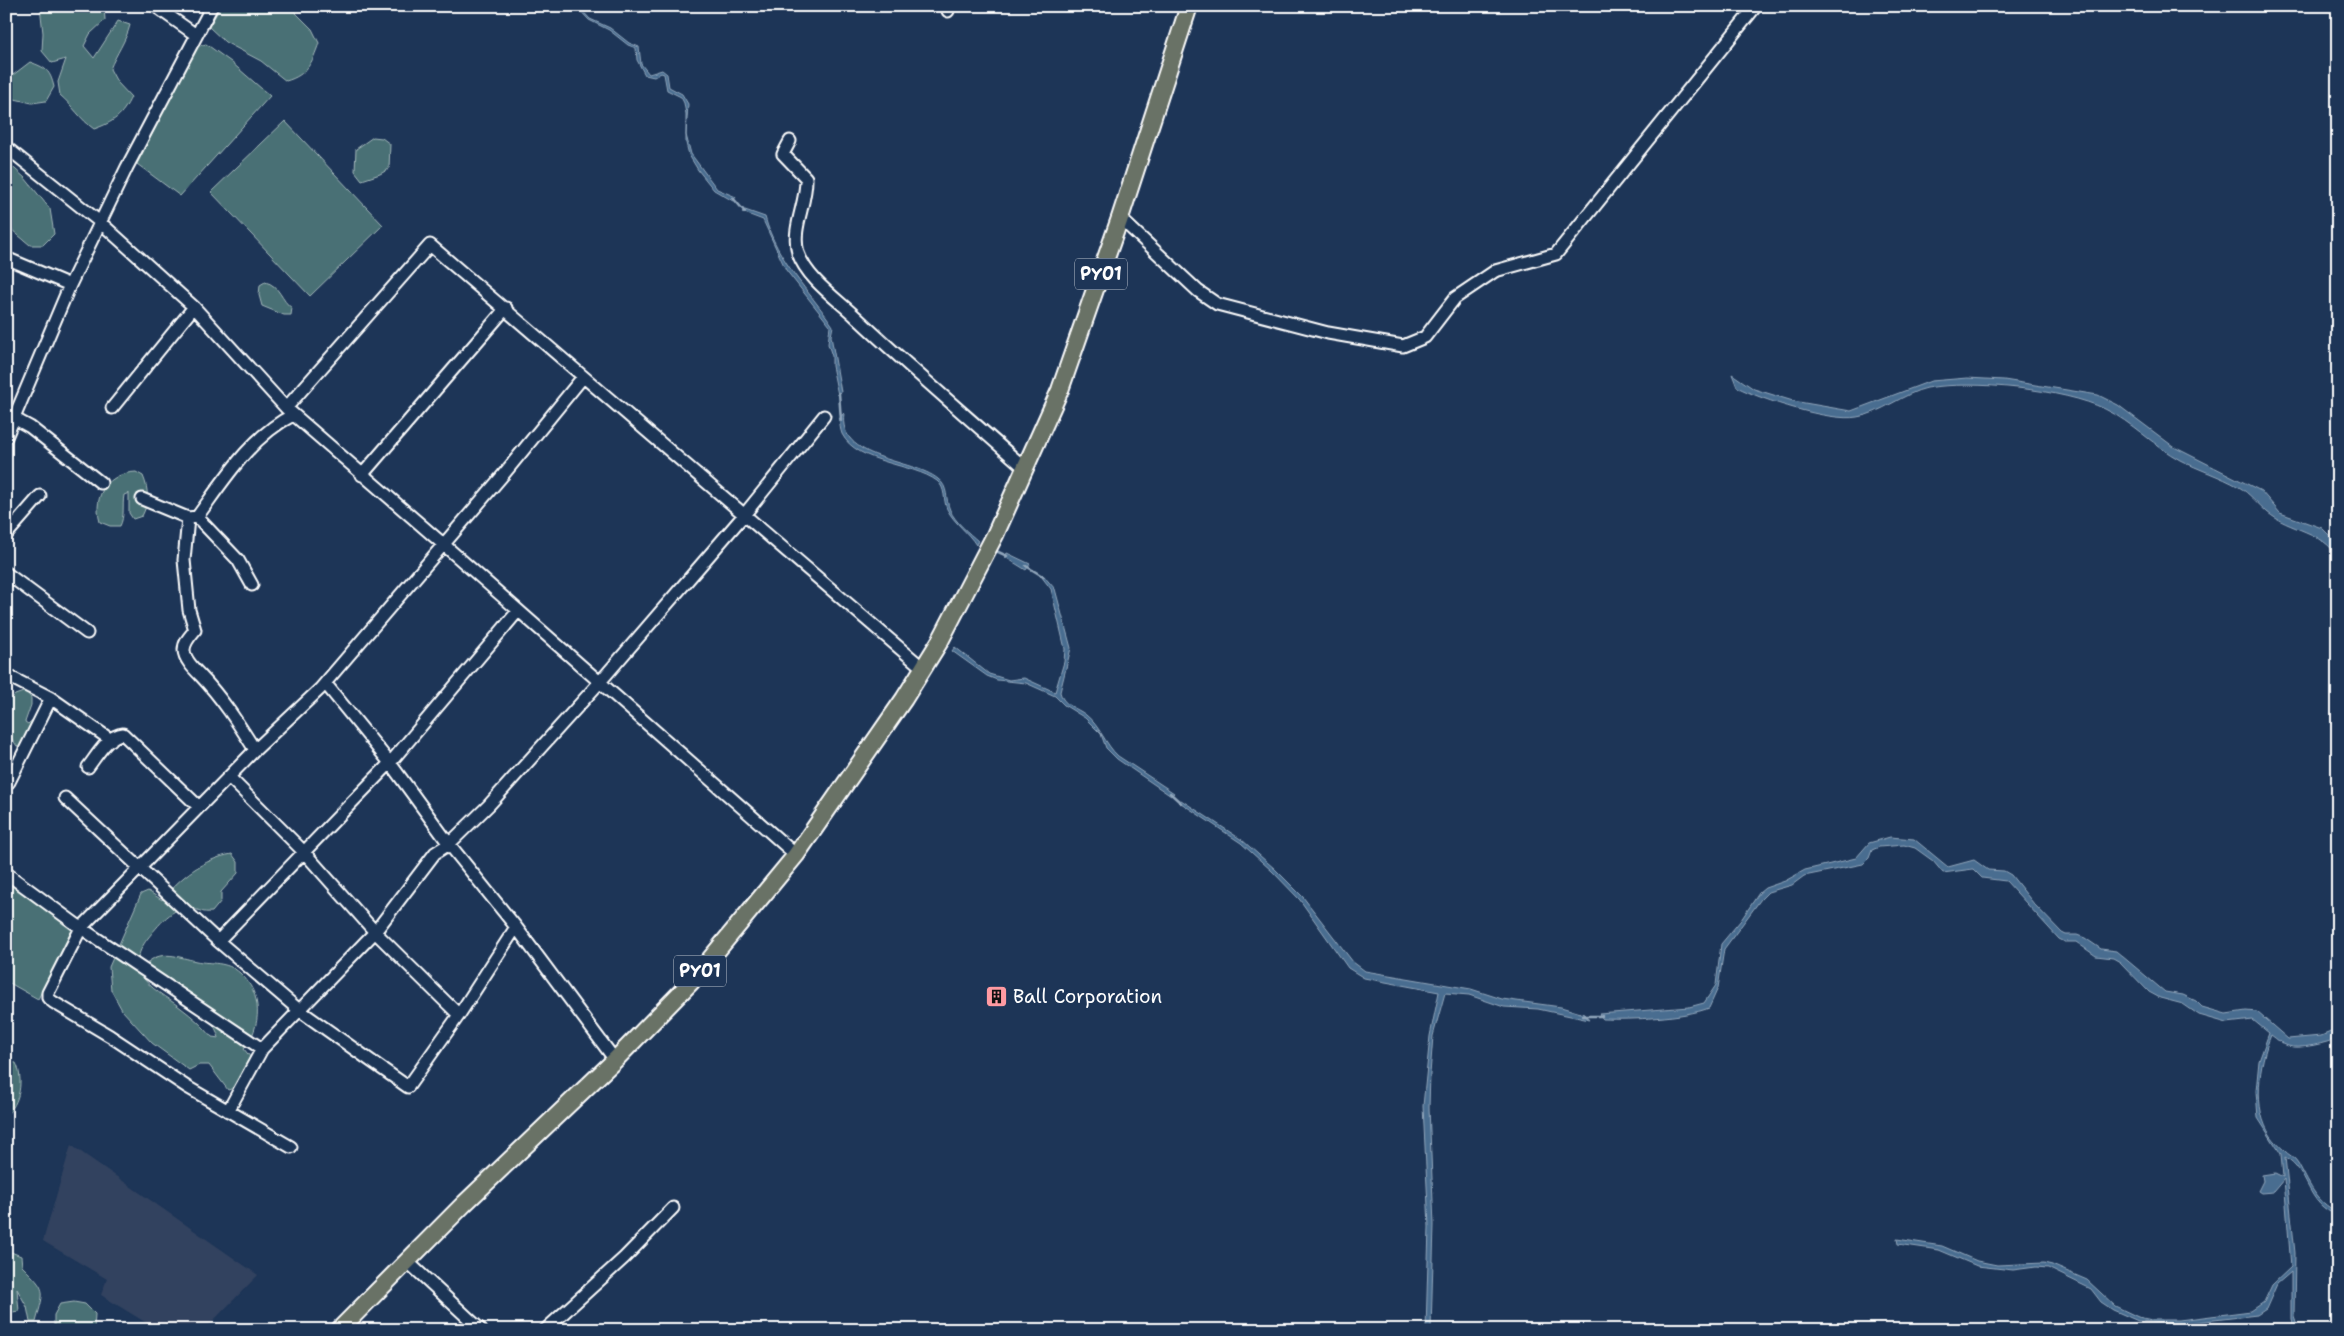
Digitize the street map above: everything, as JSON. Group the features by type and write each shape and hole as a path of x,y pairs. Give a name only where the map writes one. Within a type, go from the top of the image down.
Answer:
{"highway":[{"name":"PY01","path":"339,1330 465,1203 615,1060 692,981 796,855 853,775 924,669 995,535 1063,382 1120,218 1189,6"}],"street":[{"path":"155,6 196,35"},
{"path":"6,437 10,416 70,285 127,167 212,6"},
{"path":"1120,218 1198,291 1217,304 1328,333 1403,346 1425,337 1455,298 1495,271 1556,254 1756,6"},
{"path":"790,140 783,154 785,159 806,178 806,188 796,238 799,254 808,269 820,284 889,348 1026,468"},
{"path":"6,147 101,223 194,307 290,411 796,855"},
{"path":"255,750 225,702 194,669 185,654 186,640 195,630 189,610 184,560 193,518 230,470 290,411 430,245 506,308 583,377 924,669"},
{"path":"6,258 70,285"},
{"path":"112,408 194,307"},
{"path":"362,475 506,308"},
{"path":"290,1148 187,1087 48,998 48,993 81,928 199,807 230,778 255,750 299,710 325,683 583,377"},
{"path":"10,416 30,427 101,483"},
{"path":"228,1111 262,1049 375,932 431,858 449,844 489,805 599,683 744,515 824,416"},
{"path":"6,535 40,496"},
{"path":"142,499 193,518 238,560 252,585"},
{"path":"6,573 87,633"},
{"path":"218,941 390,763 518,611"},
{"path":"6,675 51,698 111,740"},
{"path":"325,683 390,763 449,844 516,927 615,1060"},
{"path":"9,782 51,698"},
{"path":"88,767 111,740 123,734 199,807"},
{"path":"230,778 303,851 375,932 459,1016"},
{"path":"65,798 218,941 299,1010 408,1087 459,1016 516,927"},
{"path":"6,873 81,928 262,1049"},
{"path":"545,1330 624,1258 674,1208"},
{"path":"408,1262 481,1330"}],"shaded area":[{"path":"576,6 590,19 610,28 629,43 639,47 641,64 649,74 662,70 667,74 669,87 682,94 688,104 686,135 684,103 681,97 667,90 664,74 661,73 654,77 645,75 637,60 636,48 628,45 609,30 589,20"},
{"path":"686,135 691,154 717,189 736,197 733,201 714,190 698,170 689,155"},
{"path":"745,210 765,217 770,233 785,261 833,326 831,336 841,392 838,395 832,366 832,356 828,344 830,326 786,270 763,220 742,212"},
{"path":"1732,374 1754,389 1793,401 1851,411 1931,381 1967,378 2004,380 2098,395 2118,405 2174,447 2261,491 2280,513 2322,528 2338,544 2338,558 2324,542 2276,518 2239,487 2180,460 2115,414 2087,402 2043,391 2018,388 1968,385 1946,386 1927,388 1866,415 1845,418 1796,409 1762,398 1737,387"},
{"path":"844,413 845,429 852,441 879,456 926,472 941,482 944,486 948,506 952,514 962,527 978,541 976,545 950,514 946,506 942,487 937,481 914,470 872,457 849,444 840,428 839,419"},
{"path":"1007,553 1030,564 1026,570 1005,557"},
{"path":"1042,574 1055,589 1071,648 1060,692 1062,697 1067,703 1091,719 1118,756 1174,793 1171,796 1117,759 1106,748 1101,734 1085,718 1064,705 1055,696 1026,683 997,680 987,676 952,651 955,647 989,674 1009,680 1024,678 1055,692 1064,662 1065,649 1051,589 1041,576"},
{"path":"1181,800 1242,840 1275,869 1303,897 1353,962 1365,971 1471,989 1502,999 1561,1007 1584,1014 1589,1020 1538,1009 1504,1007 1469,995 1445,993 1433,1036 1430,1074 1429,1108 1434,1225 1431,1330 1426,1330 1429,1227 1423,1106 1430,1036 1439,992 1364,978 1348,968 1300,900 1272,871 1241,843 1178,801"},
{"path":"1890,837 1914,839 1948,867 1974,860 1988,870 2004,871 2011,875 2034,904 2062,933 2085,938 2101,949 2116,951 2165,992 2183,995 2196,1001 2202,1007 2226,1014 2246,1011 2257,1012 2288,1039 2321,1036 2338,1029 2338,1038 2306,1047 2288,1046 2271,1035 2263,1059 2259,1086 2261,1113 2271,1136 2280,1147 2297,1161 2318,1197 2330,1208 2338,1212 2338,1215 2320,1204 2313,1196 2299,1170 2285,1157 2295,1253 2294,1316 2299,1330 2294,1330 2291,1319 2291,1272 2277,1284 2266,1309 2257,1315 2180,1324 2138,1321 2113,1310 2101,1302 2091,1289 2048,1268 2036,1267 2013,1270 1977,1266 1939,1250 1898,1244 1897,1239 1942,1246 1977,1261 1997,1265 2044,1263 2052,1265 2087,1280 2115,1306 2138,1317 2152,1320 2179,1320 2251,1311 2264,1302 2272,1285 2291,1267 2284,1179 2273,1192 2261,1193 2258,1191 2263,1181 2262,1175 2275,1173 2283,1177 2281,1154 2258,1118 2256,1091 2259,1061 2269,1033 2253,1020 2227,1023 2199,1015 2183,1004 2160,998 2149,992 2120,962 2113,958 2096,956 2076,942 2065,942 2059,939 2006,881 1982,878 1973,869 1943,873 1933,861 1915,848 1904,845 1879,847 1872,850 1869,858 1863,864 1804,876 1792,885 1768,892 1724,949 1718,988 1709,1008 1686,1014 1642,1019 1603,1019 1599,1014 1689,1007 1704,1003 1716,985 1721,944 1741,920 1759,893 1765,888 1785,881 1805,870 1856,858 1869,843"},
{"path":"71,1145 258,1275 204,1330 158,1330 101,1295 107,1279 43,1241"}],"green space":[{"path":"40,6 104,6 105,20 90,34 84,46 94,58 118,21 130,25 110,69 117,82 131,97 117,118 94,129 60,95 58,82 66,59 52,63 42,51 43,33"},
{"path":"221,6 289,6 312,29 319,43 308,67 304,72 286,81 261,61 225,42 209,27"},
{"path":"206,44 231,62 270,96 180,196 137,164 196,47"},
{"path":"30,62 44,68 51,77 54,87 46,101 32,103 6,97 6,64 13,75"},
{"path":"285,121 383,225 310,296 211,192"},
{"path":"373,137 382,138 390,144 389,169 362,180 355,171 356,149"},
{"path":"6,161 25,178 50,209 54,234 43,245 30,245 6,225"},
{"path":"265,282 274,286 292,308 291,315 284,315 262,306 259,295 260,285"},
{"path":"136,472 143,476 147,491 146,506 142,516 133,519 129,513 129,493 124,495 120,526 110,526 100,522 98,503 105,487 118,476"},
{"path":"26,691 31,698 31,705 25,722 28,724 40,713 40,731 30,751 20,750 8,734 10,724 7,702 15,695"},
{"path":"232,854 238,862 238,873 221,892 221,901 212,912 203,912 191,908 178,909 166,917 145,942 138,959 140,973 148,983 190,1015 212,1037 219,1038 209,1019 190,1001 149,971 148,962 165,955 230,966 248,981 253,990 257,1010 254,1030 244,1049 251,1058 246,1084 228,1090 209,1065 199,1065 189,1070 152,1043 122,1010 111,990 109,967 141,894 148,891 162,900 176,884 192,871 211,860"},
{"path":"6,878 74,926 38,999 6,981"},
{"path":"6,1062 16,1063 20,1084 15,1104 6,1115"},
{"path":"6,1250 21,1256 22,1266 40,1286 42,1296 36,1322 30,1322 27,1307 17,1289 19,1311 6,1313"},
{"path":"74,1302 85,1304 95,1314 94,1330 54,1330 54,1315 60,1304"}],"waterway":[{"path":"733,198 745,212"},
{"path":"839,393 841,420"},
{"path":"994,550 1007,556"},
{"path":"1026,566 1044,577"},
{"path":"1170,793 1181,803"},
{"path":"1583,1016 1602,1016"}],"place":[{"name":"Ball Corporation","path":"997,996"}]}
